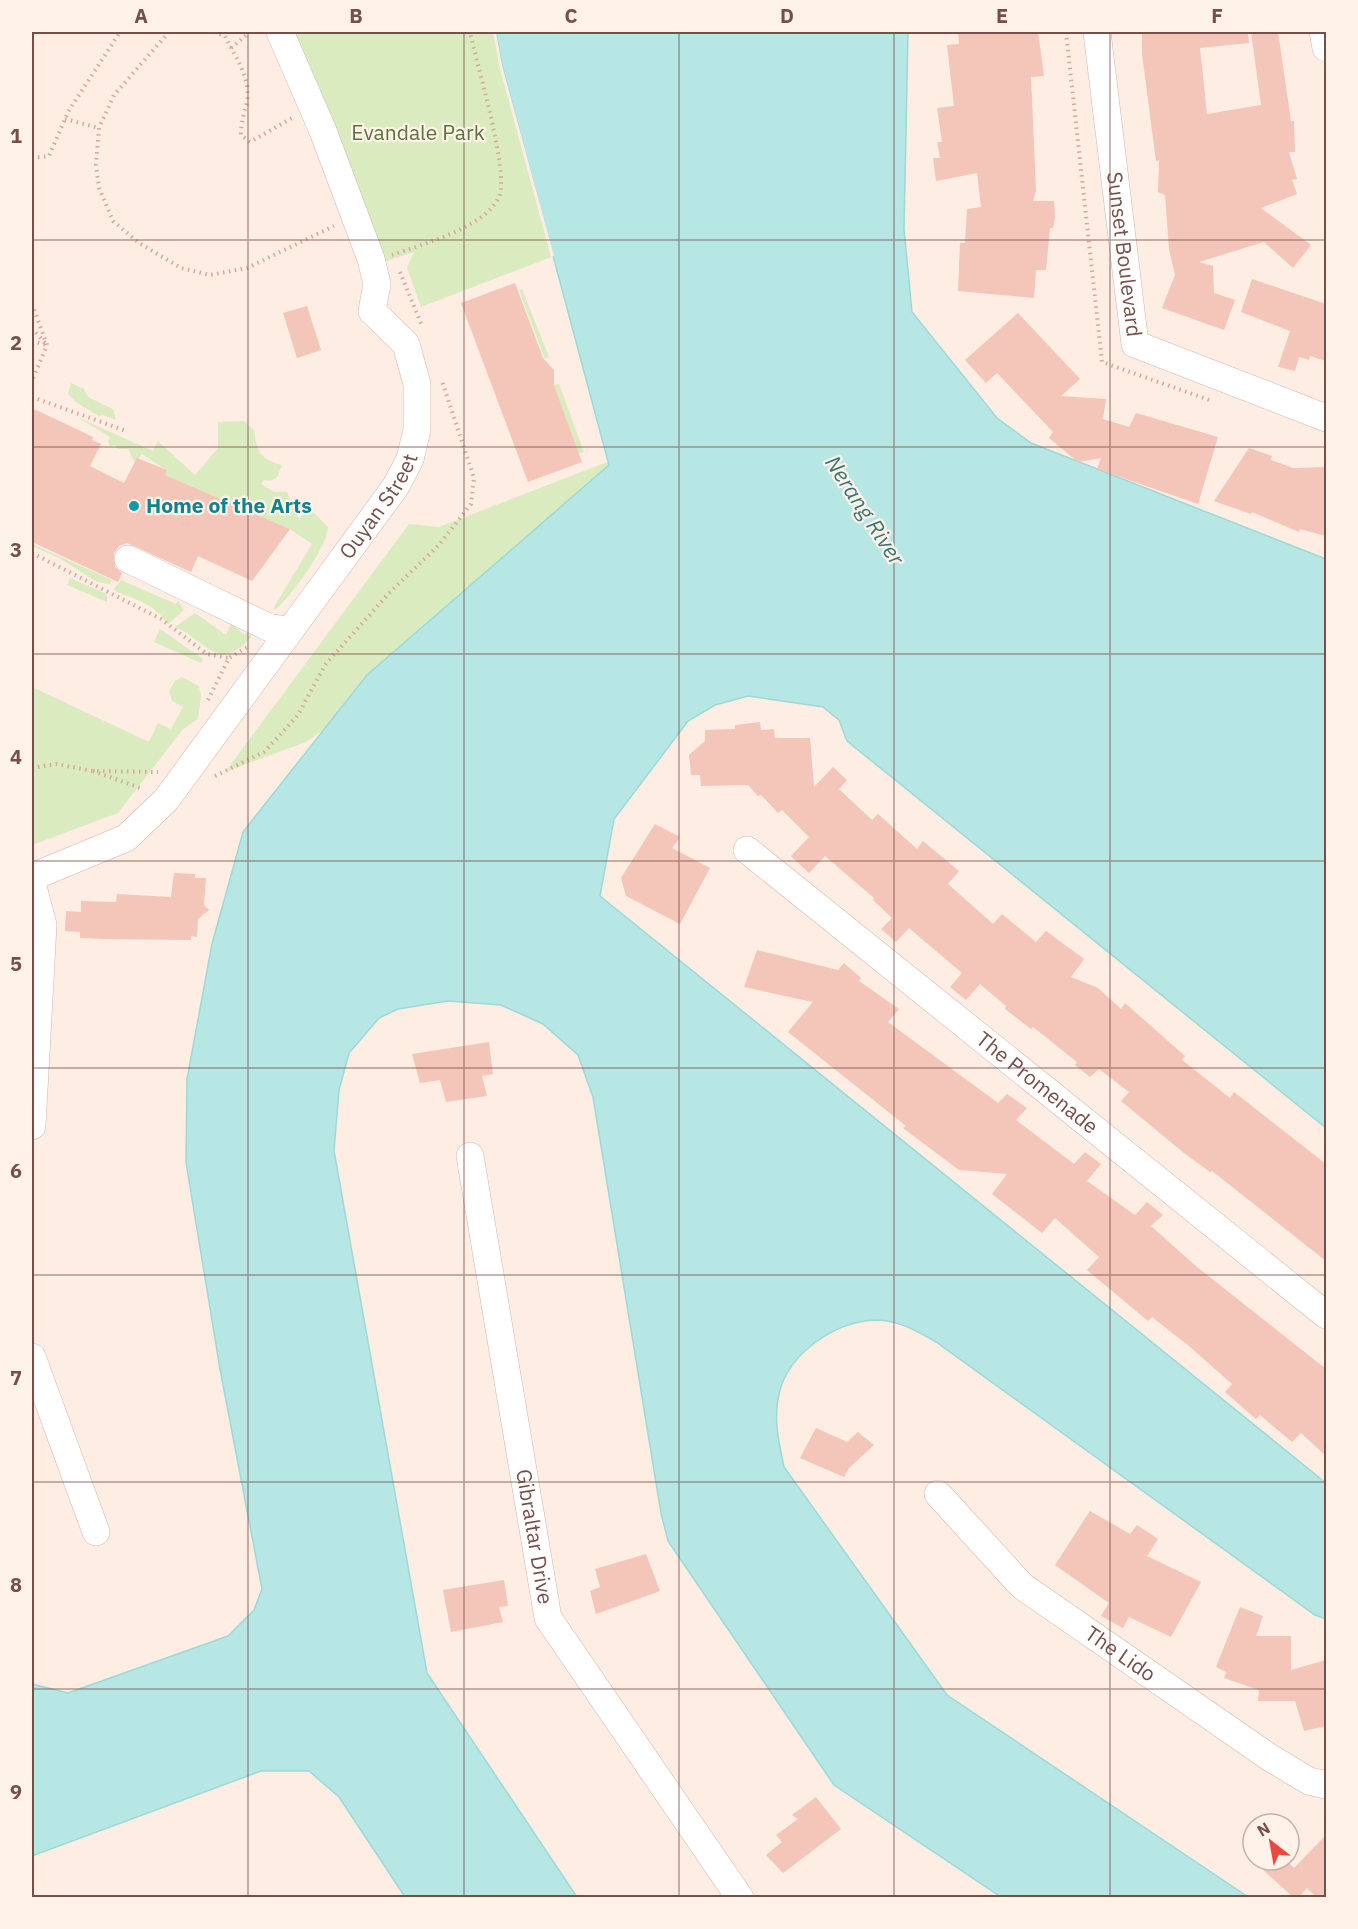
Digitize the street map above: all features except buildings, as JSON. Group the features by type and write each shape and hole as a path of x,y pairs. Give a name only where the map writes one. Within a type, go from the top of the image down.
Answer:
{"street":[{"name":"Ouyan Street","path":"32,877 126,838 166,800 280,629 396,486 412,449 417,430 417,384 406,344 372,311 377,284 314,107 280,32"},
{"name":"Sunset Boulevard","path":"1097,32 1135,344 1326,418"},
{"path":"1323,32 1326,48"},
{"path":"129,559 280,629"},
{"name":"The Promenade","path":"747,850 1326,1315"},
{"path":"32,883 43,925 32,1126"},
{"name":"Gibraltar Drive","path":"470,1156 548,1618 740,1898"},
{"path":"32,1357 96,1532"},
{"name":"The Lido","path":"938,1494 1022,1587 1269,1757 1310,1781 1326,1785"}],"path":[{"path":"32,158 50,156 65,119 120,32"},
{"path":"169,32 114,95 99,128 96,165 99,188 113,221 139,243 181,268 210,275 247,268 317,233 355,218"},
{"path":"214,32 225,36 246,74 247,100 241,120 241,135 250,142 272,127 314,107"},
{"path":"231,48 250,32"},
{"path":"390,256 470,225 489,210 500,197 502,177 498,155 470,32"},
{"path":"65,119 99,128"},
{"path":"32,304 47,345 32,381"},
{"path":"32,328 47,345"},
{"path":"32,341 47,345"},
{"path":"32,397 126,430"},
{"path":"32,552 161,619 207,654 230,657"},
{"path":"203,711 230,657 280,629"},
{"path":"32,768 56,765 93,771 127,770 156,774 163,766"}],"green space":[{"name":"Evandale Park","path":"271,32 496,32 502,65 554,256 421,307 407,268 414,252 366,268"},
{"path":"522,289 549,357 545,359 519,290"},
{"path":"71,383 84,389 88,397 113,409 116,420 103,415 99,416 77,403 68,394"},
{"path":"559,384 584,452 579,454 554,385"},
{"path":"77,417 153,451 158,441 195,475 218,448 218,422 244,421 254,430 260,453 268,460 282,465 277,477 271,481 264,480 261,484 274,492 287,492 299,519 305,511 313,512 328,527 322,546 290,595 275,610 274,607 312,544 290,529 165,475 166,470 142,454 135,463 128,449 118,449 115,445 110,446 108,442 110,437"},
{"path":"610,461 609,465 367,675 323,730 306,742 225,772 409,524 439,527"},
{"path":"32,544 112,580 110,584 97,582"},
{"path":"70,578 107,594 107,602 67,585"},
{"path":"121,580 176,604 178,601 184,610 168,624 152,608 139,600 117,592 114,589"},
{"path":"195,613 226,635 231,623 244,635 247,633 252,636 240,648 230,653 220,654 212,651 175,627"},
{"path":"160,629 203,659 201,663 154,642"},
{"path":"182,677 199,686 201,696 198,719 183,729 118,813 32,845 32,687 149,742 158,723 171,729 183,707 172,701 169,691 175,681"}],"water":[{"name":"Nerang River","path":"496,32 908,32 904,229 912,312 997,418 1031,443 1326,559 1326,1128 847,741 839,720 823,707 748,696 715,705 688,721 614,819 600,896 1326,1483 1326,1619 1315,1615 936,1342 907,1327 876,1320 845,1326 830,1333 816,1342 792,1365 784,1379 777,1403 777,1422 784,1467 947,1695 1248,1897 1001,1897 834,1785 668,1541 661,1513 593,1097 578,1055 543,1024 501,1005 448,1001 398,1009 379,1018 349,1053 339,1090 334,1151 427,1673 577,1897 405,1897 339,1797 309,1771 261,1771 32,1856 32,1684 68,1693 228,1636 254,1610 262,1589 220,1369 186,1162 187,1079 212,944 243,832 367,675 609,465 502,65"}],"pier":[{"path":"493,32 496,32 502,65 554,256 551,257 499,65"}],"place":[{"name":"Home of the Arts","path":"134,506"}]}
